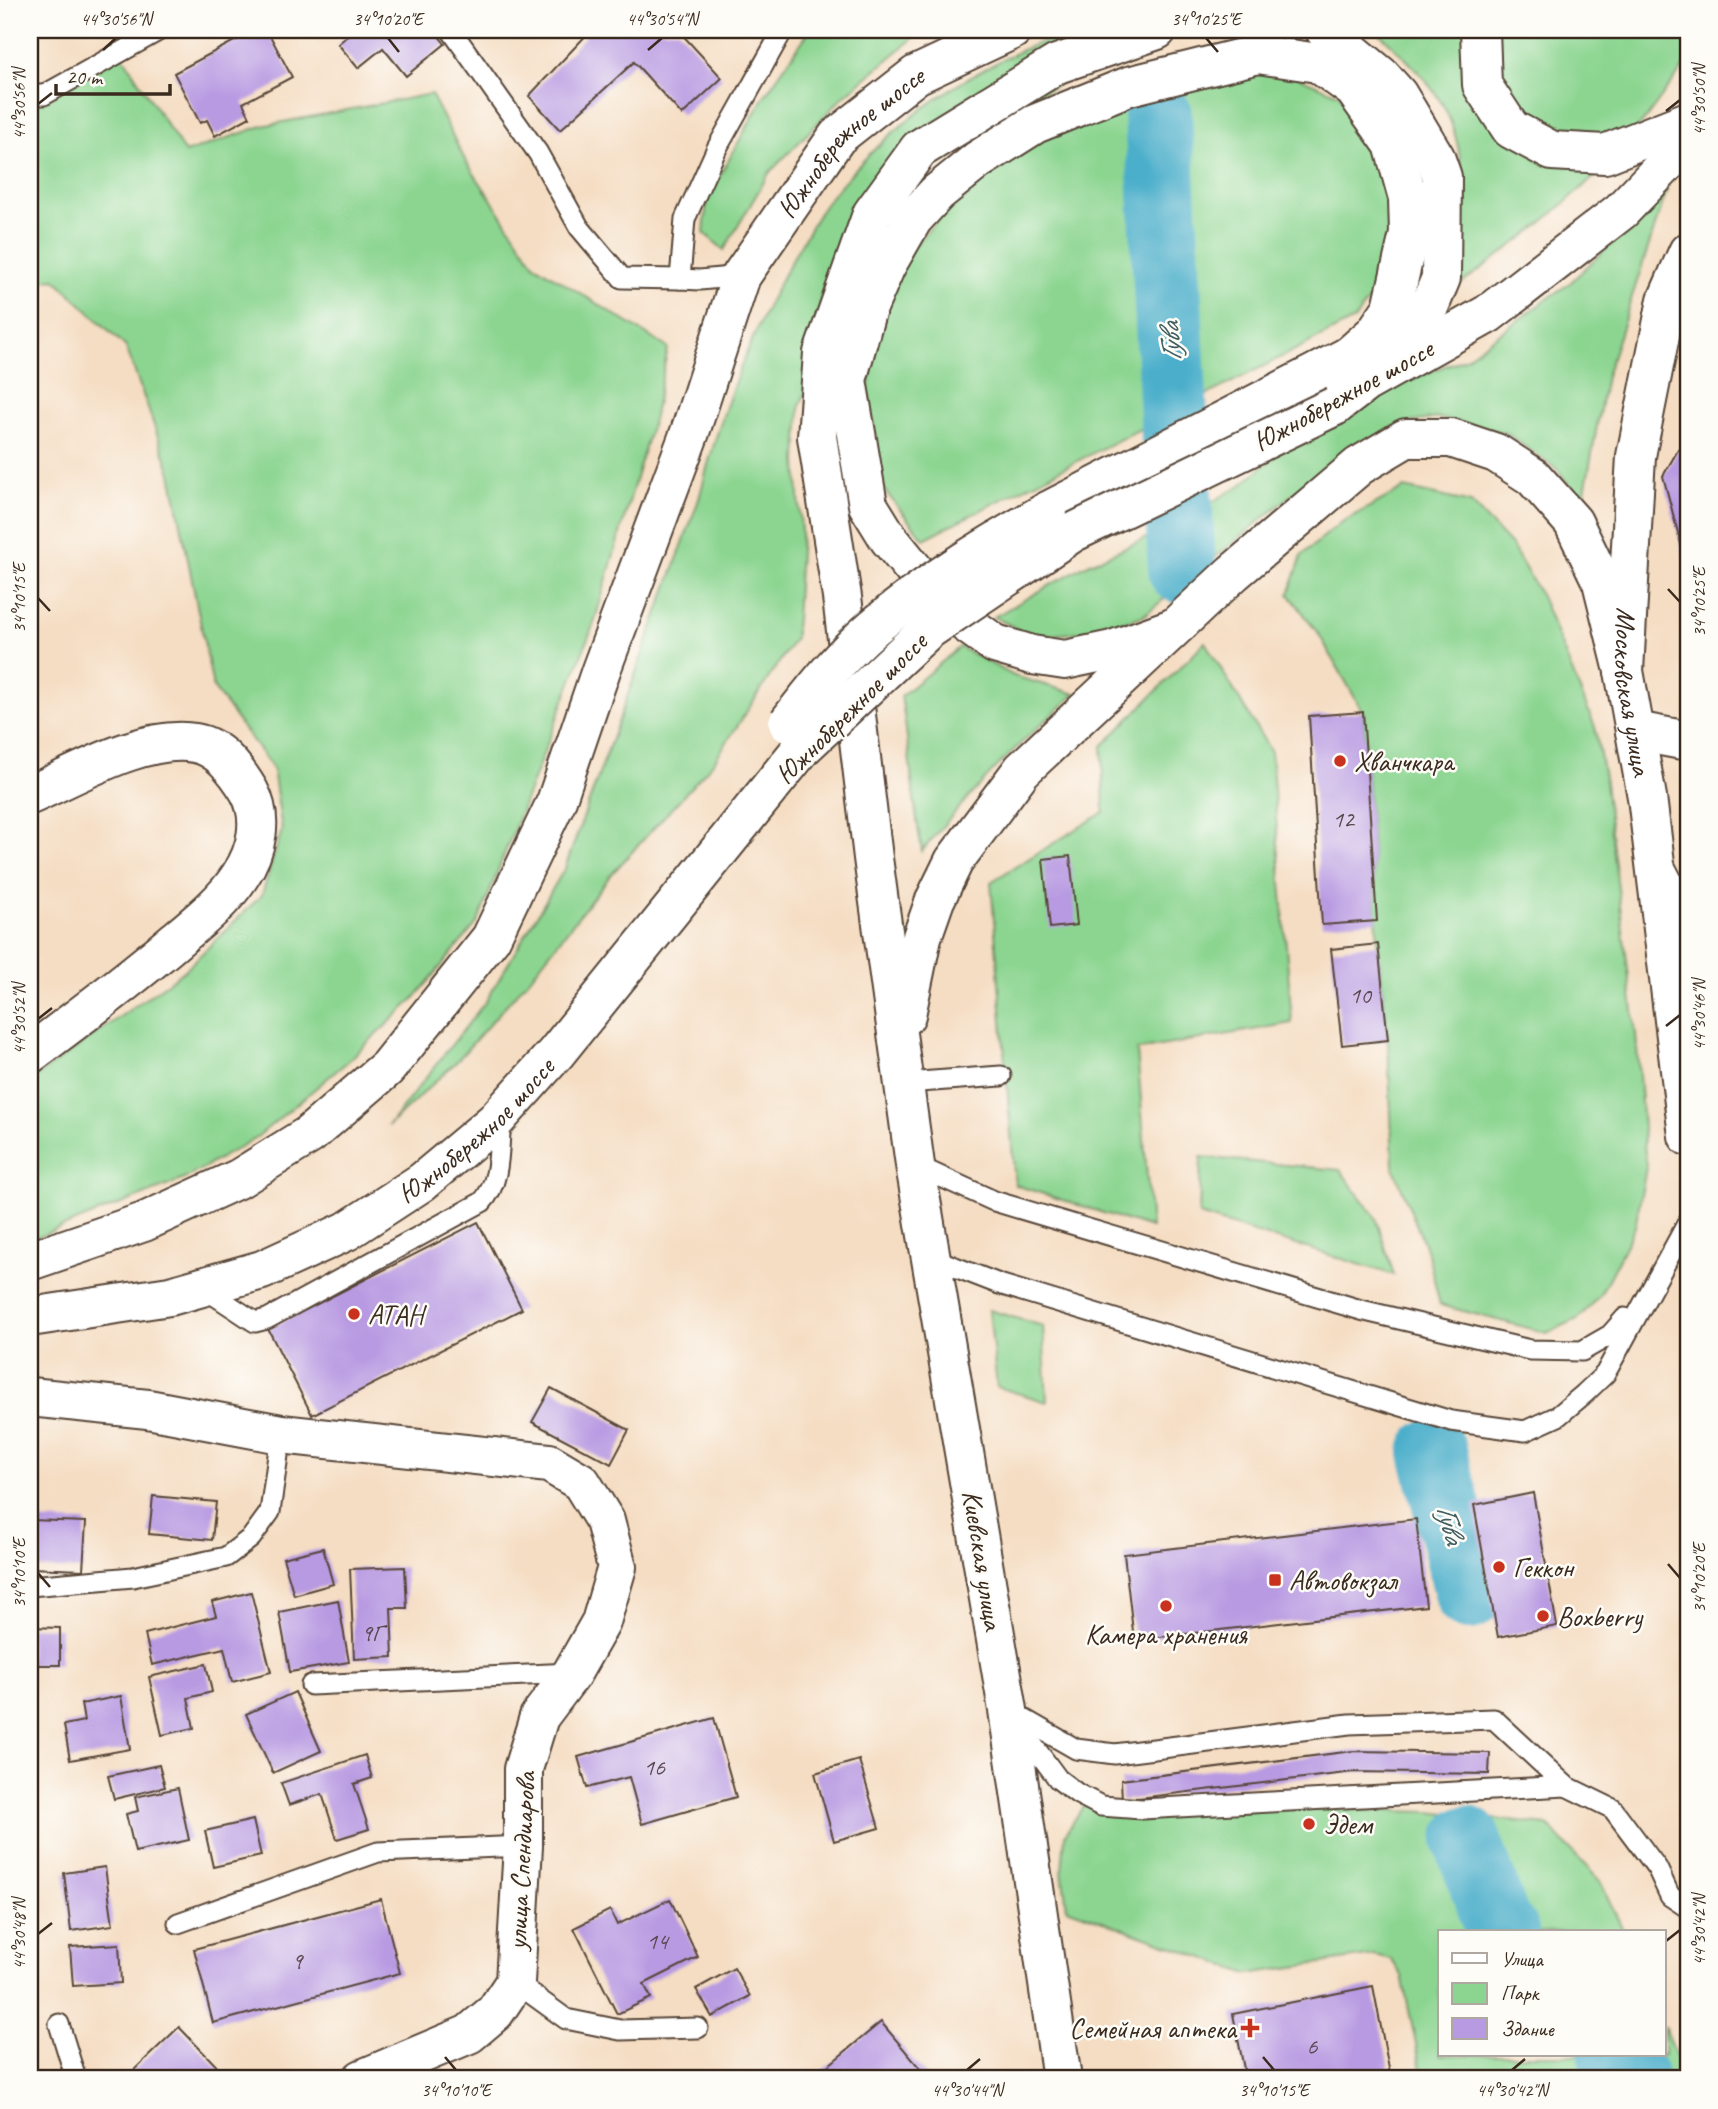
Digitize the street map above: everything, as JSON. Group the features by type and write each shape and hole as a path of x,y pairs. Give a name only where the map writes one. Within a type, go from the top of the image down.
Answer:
{"main road":[{"name":"Южнобережное шоссе","path":"34,1291 144,1222 240,1178 309,1135 387,1068 491,938 556,802 601,670 690,432 741,276 837,137 916,75 1012,30"},
{"name":"Киевская улица","path":"1062,2079 1008,1710 915,1165 873,858 842,597 817,437 823,353 872,214 919,149 1057,64 1157,30"},
{"path":"1325,30 1381,76 1398,95 1435,157 1443,177 1441,278 1429,307 1402,349 1357,369"},
{"path":"1480,30 1482,85 1511,128 1552,151 1605,154 1688,121"},
{"path":"1170,629 1112,650 1065,660 1007,648 985,637 946,609 889,539 868,505 847,380 866,312 886,266 913,219 937,192 978,160 1035,124 1129,86 1258,54 1318,63 1354,89 1394,144 1408,198 1409,234 1392,308 1375,333 1357,369"},
{"name":"Южнобережное шоссе","path":"34,1291 170,1296 262,1270 347,1231 422,1182 501,1114 556,1053 795,736 829,671 872,628 954,566 1048,511 1306,377 1357,369 1488,314 1621,211 1688,141"},
{"name":"Московская улица","path":"1688,252 1667,300 1636,456 1624,671 1653,841 1688,1136"},
{"name":"Южнобережное шоссе","path":"34,1291 157,1279 247,1250 330,1210 409,1164 490,1095 552,1028 795,736 928,630 1061,540 1335,406 1357,369"},
{"path":"900,1041 922,937 935,900 954,861 1022,770 1170,629 1359,466 1406,438 1451,438 1496,453 1533,478 1573,522 1602,582 1624,671"},
{"path":"1635,731 1688,741"},
{"path":"30,795 133,750 167,742 197,743 223,756 240,776 254,799 258,825 254,848 240,877 207,914 99,1003 30,1054"},
{"name":"улица Спендиарова","path":"30,1397 148,1409 281,1434 549,1462 581,1482 605,1521 617,1567 601,1622 572,1673 539,1717 523,1769 523,1846 515,1982 495,2012 469,2034 362,2079"}],"lane":[{"path":"30,95 44,95 160,30"},
{"path":"452,30 538,153 579,227 622,278 700,280 741,276"},
{"path":"680,279 685,219 717,148 783,30"},
{"path":"1653,841 1688,910"},
{"path":"905,1083 1001,1076"},
{"path":"202,1287 245,1318 255,1322 267,1319 482,1202 492,1192 495,1181 501,1114"},
{"path":"915,1165 994,1201 1361,1310 1530,1350 1583,1351 1610,1335 1650,1287"},
{"path":"932,1258 999,1284 1451,1421 1525,1431 1558,1416 1605,1374 1650,1287 1688,1222"},
{"path":"30,1586 133,1577 226,1557 251,1538 270,1512 281,1434"},
{"path":"311,1685 572,1673"},
{"path":"1008,1710 1076,1749 1115,1754 1349,1724 1494,1719 1566,1786 1613,1809 1657,1868 1670,1896 1688,1908"},
{"path":"1008,1710 1058,1779 1101,1806 1142,1809 1566,1786"},
{"path":"178,1923 378,1852 523,1846"},
{"path":"515,1982 566,2019 620,2030 698,2028"},
{"path":"59,2024 76,2079"}],"green space":[{"path":"810,30 923,30 844,96 769,173 724,250 704,233 707,199 763,98"},
{"path":"1074,30 1154,30 865,194 831,257 823,353 800,405 797,461 801,533 795,638 713,763 610,876 530,978 456,1062 388,1126 486,1001 565,868 699,499 718,432 741,367 768,305 818,215 854,170 909,119 939,97 1004,59"},
{"path":"1376,30 1688,30 1688,59 1647,117 1600,172 1536,228 1458,286 1463,197 1459,152 1454,131 1446,111 1432,89"},
{"path":"120,52 185,153 262,126 431,94 465,160 535,265 668,348 654,416 594,623 478,922 412,1001 347,1062 257,1137 184,1179 30,1240 30,1081 184,971 262,895 282,830 273,769 213,687 171,473 126,347 55,279 30,282 30,91"},
{"path":"1282,71 1339,94 1375,137 1392,185 1392,226 1385,277 1354,320 924,539 884,490 868,390 878,316 911,249 972,183 1056,129 1215,77"},
{"path":"1667,190 1606,376 1583,503 1558,470 1506,433 1438,418 1400,424 1336,459 1143,616 1092,631 1033,637 994,617 1084,566 1164,530 1241,485 1335,406 1464,359 1571,282"},
{"path":"1404,488 1471,503 1512,546 1541,596 1595,727 1605,783 1636,1035 1646,1168 1635,1227 1600,1295 1578,1319 1547,1333 1440,1305 1428,1254 1393,1166 1388,1040 1378,944 1363,712 1320,636 1289,594 1302,555 1340,523"},
{"path":"1205,642 1271,752 1292,1023 1137,1050 1151,1228 1015,1185 991,882 1104,812 1102,746"},
{"path":"960,647 1014,676 1076,694 995,769 922,851 901,696"},
{"path":"1201,1157 1340,1170 1376,1218 1394,1275 1199,1215"},
{"path":"989,1310 1043,1326 1047,1402 997,1387"},
{"path":"1085,1803 1429,1812 1547,1825 1600,1881 1623,1930 1438,1930 1438,2056 1666,2056 1666,2031 1678,2060 1680,2079 1423,2079 1402,1976 1391,1959 1374,1955 1248,1974 1067,1908 1062,1871 1065,1835"}],"building":[{"path":"255,30 267,30 292,77 243,103 250,117 215,136 207,120 200,123 174,73"},
{"path":"354,30 434,30 445,44 406,76 383,48 358,68 338,44"},
{"path":"591,30 678,30 722,78 682,115 634,62 560,130 529,96"},
{"path":"1688,448 1687,567 1663,476 1678,450"},
{"path":"1363,712 1377,921 1322,925 1309,716"},
{"path":"1070,856 1077,925 1050,928 1043,859"},
{"path":"1378,944 1388,1040 1342,1045 1331,949"},
{"path":"478,1222 522,1309 312,1415 268,1329"},
{"path":"551,1388 629,1430 611,1464 532,1422"},
{"path":"1533,1493 1557,1626 1498,1637 1474,1505"},
{"path":"153,1496 216,1502 212,1540 149,1534"},
{"name":"Автовокзал","path":"1416,1519 1426,1606 1134,1640 1124,1554"},
{"path":"30,1520 86,1522 83,1570 30,1568"},
{"path":"323,1548 333,1584 294,1595 283,1558"},
{"path":"405,1567 407,1608 391,1608 393,1657 354,1659 350,1569"},
{"path":"251,1592 271,1672 232,1682 224,1648 152,1665 145,1634 216,1616 212,1602"},
{"path":"338,1600 349,1662 290,1672 279,1612"},
{"path":"30,1627 60,1628 60,1665 30,1665"},
{"path":"206,1664 212,1692 188,1698 194,1728 162,1735 149,1677"},
{"path":"295,1692 321,1751 273,1773 246,1714"},
{"path":"121,1696 130,1749 70,1760 64,1725 84,1721 81,1704"},
{"path":"714,1718 736,1797 642,1824 629,1777 587,1788 578,1757"},
{"path":"1353,1751 1490,1753 1489,1774 1354,1772 1122,1800 1121,1780"},
{"path":"365,1755 372,1778 354,1784 369,1829 337,1839 322,1794 289,1805 281,1783"},
{"path":"859,1760 879,1828 834,1841 815,1773"},
{"path":"159,1765 165,1787 114,1799 108,1776"},
{"path":"178,1788 189,1840 135,1852 126,1814 138,1811 135,1797"},
{"path":"253,1820 261,1856 213,1867 205,1831"},
{"path":"105,1867 113,1925 71,1931 64,1873"},
{"path":"381,1899 400,1973 213,2023 194,1949"},
{"path":"670,1899 698,1957 644,1984 651,1998 617,2014 574,1928 610,1910 617,1925"},
{"path":"119,1944 121,1983 73,1986 70,1947"},
{"path":"734,1968 750,1996 712,2017 696,1989"},
{"path":"1373,1986 1391,2079 1246,2079 1233,2014"},
{"path":"881,2022 929,2079 812,2079"},
{"path":"179,2027 229,2079 130,2079 134,2070"}],"waterway":[{"name":"Гува","path":"1158,115 1182,570"},
{"name":"Гува","path":"1433,1452 1469,1596"},
{"name":"Гува","path":"1467,1840 1497,1923 1503,1930"},
{"name":"Гува","path":"1613,2056 1634,2079"}],"place":[{"name":"Хванчкара","path":"1340,761"},
{"name":"АТАН","path":"354,1314"},
{"name":"Геккон","path":"1499,1567"},
{"name":"Автовокзал","path":"1275,1580"},
{"name":"Камера хранения","path":"1166,1606"},
{"name":"Boxberry","path":"1543,1616"},
{"name":"Эдем","path":"1309,1824"},
{"name":"Семейная аптека","path":"1250,2028"}]}
